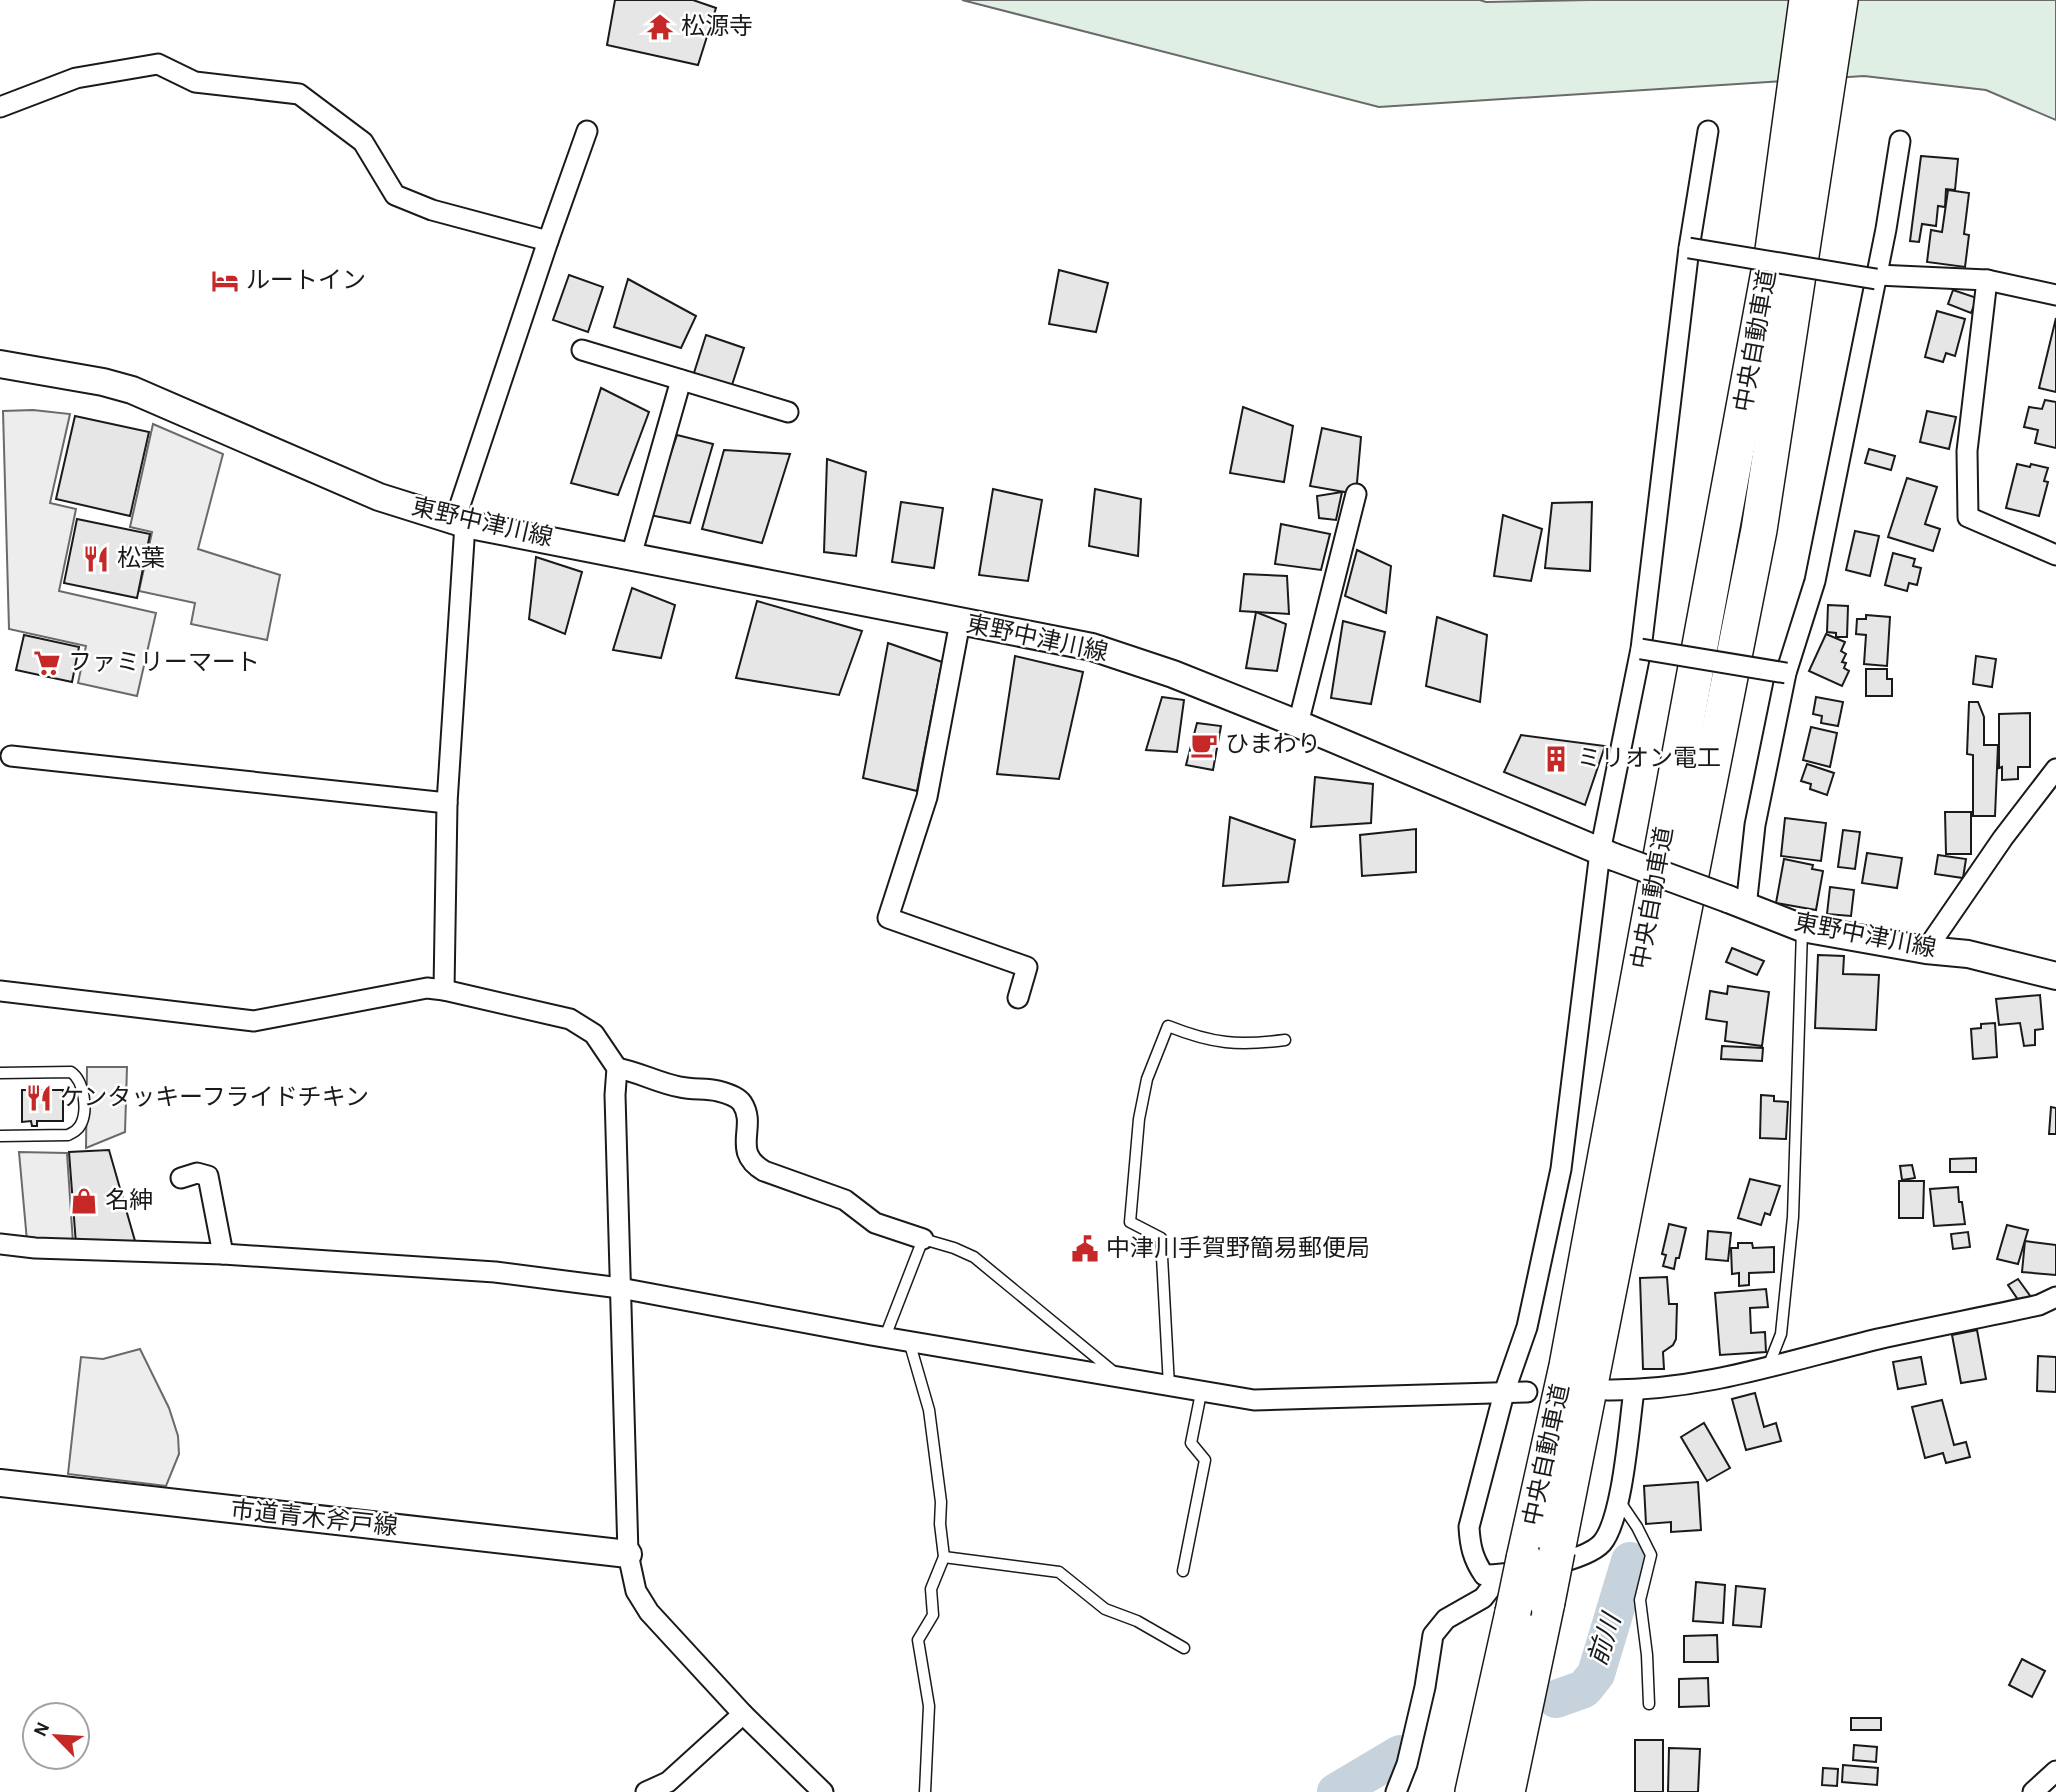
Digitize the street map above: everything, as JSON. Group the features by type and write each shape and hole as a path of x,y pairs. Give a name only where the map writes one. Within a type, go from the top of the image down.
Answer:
{"highway":[{"name":"中央自動車道","path":"1507,1792 1547,1602 1527,1562 1567,1366 1768,278 1807,0"},
{"name":"中央自動車道","path":"1473,1792 1759,530 1840,0"}],"main road":[{"name":"東野中津川線","path":"0,363 132,390 379,497 460,522 1092,647 1173,674 1607,854 1802,928 1926,950 1968,954 2056,976"},
{"name":"市道青木斧戸線","path":"0,1483 628,1554"}],"street":[{"path":"0,107 76,78 158,64 195,82 299,94 363,142 396,195 432,210 548,241"},
{"path":"444,990 447,803 460,522 548,241 587,131"},
{"path":"1634,1390 1618,1500 1611,1528 1602,1542 1577,1558 1527,1562 1484,1575 1470,1548 1469,1527 1504,1393 1527,1327 1561,1169 1607,854 1641,649 1689,248 1708,131"},
{"path":"1737,903 1786,673 1815,581 1876,277 1900,141"},
{"path":"1689,248 1876,277 1987,280 2056,295"},
{"path":"1987,280 1966,451 1968,517 2056,555"},
{"path":"582,350 788,412"},
{"path":"631,556 681,380"},
{"path":"1298,724 1356,494"},
{"path":"960,622 927,797 888,918 1027,967 1018,998"},
{"path":"1641,649 1786,673"},
{"path":"11,756 447,803"},
{"path":"1926,950 2003,838 2056,769"},
{"path":"0,991 254,1021 427,988 570,1019 594,1034 617,1068 615,1095 628,1554 636,1591 649,1612 743,1714 823,1792"},
{"path":"617,1068 631,1070 680,1087 732,1095 741,1101 746,1111 747,1155 753,1165 845,1200 875,1223 923,1239"},
{"path":"181,1178 197,1173 208,1176 223,1254"},
{"path":"0,1244 35,1248 223,1254 495,1272 620,1288 1254,1401 1527,1392"},
{"path":"1607,1390 1634,1390 1716,1381 1879,1339 2039,1305 2056,1297"},
{"path":"1396,1792 1407,1764 1425,1687 1433,1635 1446,1619 1483,1598 1527,1562"},
{"path":"646,1792 668,1782 743,1714"},
{"path":"2033,1792 2056,1771"}],"lane":[{"path":"1768,1367 1781,1334 1793,1217 1802,928"},
{"path":"1169,1387 1161,1238 1130,1222 1139,1119 1147,1079 1168,1026 1198,1038 1225,1043 1250,1044 1285,1040"},
{"path":"0,1073 71,1072 79,1077 83,1087 83,1121 78,1129 68,1135 0,1136"},
{"path":"885,1337 923,1239 974,1257 1118,1376"},
{"path":"909,1341 929,1410 941,1502 940,1524 944,1557 931,1588 933,1615 918,1640 929,1706 925,1792"},
{"path":"1183,1571 1205,1461 1191,1443 1201,1393"},
{"path":"1618,1500 1637,1527 1651,1555 1640,1600 1647,1655 1649,1704"},
{"path":"944,1557 1059,1572 1105,1609 1137,1621 1184,1648"}],"green space":[{"path":"962,0 2056,0 2056,120 1986,90 1864,76 1379,107"}],"shaded area":[{"path":"33,410 70,414 50,503 76,509 59,591 156,613 137,696 78,683 86,646 9,629 3,411"},
{"path":"153,424 223,454 198,549 280,575 267,640 191,624 195,603 139,591 152,532 130,527"},
{"path":"87,1067 127,1067 125,1132 86,1148"},
{"path":"19,1152 67,1153 73,1243 27,1241"},
{"path":"140,1349 169,1408 178,1436 179,1454 166,1486 68,1474 81,1357 103,1359"}],"building":[{"name":"松源寺","path":"615,0 693,0 716,8 698,65 607,45"},
{"path":"1921,156 1958,159 1955,190 1946,189 1945,207 1938,206 1936,226 1922,224 1919,242 1910,241"},
{"path":"1948,190 1969,193 1964,234 1969,235 1965,267 1927,262 1931,230 1942,232"},
{"path":"1059,270 1108,283 1096,332 1049,324"},
{"path":"569,275 603,287 588,332 553,320"},
{"path":"628,279 696,316 681,348 614,327"},
{"path":"1953,290 1977,298 1971,313 1948,304"},
{"path":"1937,311 1965,319 1955,356 1946,353 1943,362 1925,357"},
{"path":"2056,318 2056,392 2039,388"},
{"path":"706,335 744,348 731,388 693,376"},
{"path":"601,388 649,412 618,495 571,483"},
{"path":"2045,400 2056,402 2056,448 2035,443 2038,430 2024,427 2029,407 2042,409"},
{"path":"1243,407 1293,426 1284,482 1230,473"},
{"path":"1927,411 1956,417 1949,449 1920,442"},
{"path":"75,416 149,432 130,516 56,499"},
{"path":"1322,428 1361,437 1356,494 1310,486"},
{"path":"677,435 713,444 690,523 650,515"},
{"path":"1869,449 1895,456 1891,470 1865,463"},
{"path":"724,450 790,454 762,543 702,529"},
{"path":"827,459 866,472 856,556 824,552"},
{"path":"2017,464 2048,468 2044,481 2048,482 2039,516 2006,508"},
{"path":"1907,478 1937,487 1925,524 1940,529 1933,551 1888,537"},
{"path":"993,489 1042,500 1028,581 979,575"},
{"path":"1095,489 1141,499 1138,556 1089,546"},
{"path":"1342,492 1336,520 1319,518 1317,496"},
{"path":"901,502 943,508 934,568 892,562"},
{"path":"1592,502 1590,571 1545,568 1552,503"},
{"path":"1503,515 1542,529 1531,581 1494,576"},
{"path":"77,519 150,534 137,598 64,583"},
{"path":"1281,524 1330,534 1321,570 1275,564"},
{"path":"1855,531 1879,536 1870,576 1846,570"},
{"path":"1357,550 1391,566 1386,613 1345,596"},
{"path":"1893,553 1915,559 1913,566 1921,568 1917,585 1909,583 1907,591 1885,585"},
{"path":"536,557 582,572 565,634 529,619"},
{"path":"1244,574 1287,576 1289,614 1240,611"},
{"path":"632,588 675,605 661,658 613,650"},
{"path":"757,601 862,631 839,695 736,678"},
{"path":"1828,605 1848,606 1847,637 1836,637 1836,633 1827,632"},
{"path":"1256,612 1286,624 1277,671 1246,668"},
{"path":"1866,615 1890,617 1887,666 1864,664 1866,635 1856,634 1857,619 1866,619"},
{"path":"1437,617 1487,635 1480,702 1426,686"},
{"path":"1343,621 1385,632 1371,704 1331,698"},
{"path":"1826,634 1845,642 1841,651 1846,654 1842,662 1846,663 1844,668 1849,671 1842,686 1809,671"},
{"path":"24,635 79,647 72,682 16,670"},
{"path":"888,643 942,662 917,791 863,778"},
{"path":"1015,656 1083,672 1059,779 997,774"},
{"path":"1976,656 1996,659 1992,687 1973,684"},
{"path":"1866,669 1887,669 1887,679 1892,679 1892,696 1866,696"},
{"path":"1162,697 1184,700 1177,752 1146,750"},
{"path":"1816,697 1843,702 1838,726 1821,723 1822,716 1813,714"},
{"path":"1969,702 1978,702 1984,717 1984,745 1998,745 1995,816 1973,816 1973,755 1967,754"},
{"path":"2030,713 2030,767 2018,767 2018,779 2002,780 2002,767 1999,768 1999,714"},
{"name":"ひまわり","path":"1197,723 1221,726 1213,770 1186,765"},
{"path":"1811,727 1837,733 1830,767 1803,760"},
{"name":"ミリオン電工","path":"1521,735 1605,746 1585,805 1504,772"},
{"path":"1807,764 1834,773 1827,795 1810,789 1811,784 1801,781"},
{"path":"1315,777 1373,784 1371,823 1311,827"},
{"path":"1945,812 1971,812 1971,854 1946,854"},
{"path":"1230,817 1295,840 1288,882 1223,886"},
{"path":"1785,818 1826,823 1821,861 1781,856"},
{"path":"1416,829 1416,872 1362,876 1360,835"},
{"path":"1843,830 1860,832 1855,869 1838,867"},
{"path":"1867,853 1902,858 1897,888 1862,883"},
{"path":"1938,855 1966,859 1963,878 1935,874"},
{"path":"1784,859 1813,865 1812,869 1823,871 1816,910 1776,903"},
{"path":"1830,887 1854,890 1851,916 1827,914"},
{"path":"1732,948 1764,961 1757,975 1726,962"},
{"path":"1818,955 1844,956 1843,974 1879,975 1876,1030 1815,1028"},
{"path":"1728,986 1769,992 1762,1046 1725,1041 1727,1022 1706,1019 1710,991 1727,994"},
{"path":"2040,995 2043,1029 2035,1030 2035,1045 2024,1046 2020,1023 1999,1025 1996,999"},
{"path":"1995,1023 1997,1057 1973,1059 1971,1029 1981,1028 1981,1024"},
{"path":"1722,1046 1763,1048 1762,1061 1721,1059"},
{"path":"22,1090 63,1090 63,1121 37,1121 37,1126 32,1126 31,1121 22,1122"},
{"path":"1761,1095 1774,1096 1774,1101 1788,1102 1786,1139 1760,1138"},
{"path":"2051,1107 2056,1108 2056,1134 2049,1134"},
{"path":"109,1150 137,1248 76,1244 69,1152"},
{"path":"1976,1158 1976,1172 1950,1172 1950,1159"},
{"path":"1912,1165 1915,1178 1902,1180 1900,1166"},
{"path":"1750,1179 1780,1186 1770,1215 1765,1213 1761,1225 1738,1218"},
{"path":"1899,1181 1924,1181 1923,1218 1899,1218"},
{"path":"1958,1187 1965,1224 1934,1226 1930,1189"},
{"path":"1669,1224 1686,1228 1674,1269 1663,1266 1666,1255 1662,1254"},
{"path":"2007,1225 2028,1230 2018,1264 1997,1259"},
{"path":"1708,1231 1731,1233 1728,1261 1706,1259"},
{"path":"1968,1232 1970,1247 1953,1249 1951,1234"},
{"path":"2025,1241 2056,1245 2056,1275 2022,1272"},
{"path":"1738,1243 1752,1243 1753,1248 1774,1247 1774,1272 1749,1273 1749,1285 1739,1286 1739,1273 1732,1274 1731,1248 1738,1248"},
{"path":"1667,1277 1669,1304 1677,1304 1676,1339 1673,1345 1663,1352 1664,1369 1643,1369 1640,1278"},
{"path":"2018,1279 2031,1297 2021,1304 2008,1285"},
{"path":"1766,1289 1768,1307 1750,1308 1751,1333 1765,1332 1766,1352 1720,1355 1715,1293"},
{"path":"1977,1330 1986,1379 1961,1383 1952,1335"},
{"path":"2038,1356 2056,1357 2056,1392 2037,1391"},
{"path":"1921,1357 1926,1384 1898,1389 1893,1362"},
{"path":"1755,1393 1764,1427 1776,1423 1781,1441 1746,1450 1732,1399"},
{"path":"1942,1400 1954,1445 1966,1442 1970,1457 1946,1463 1943,1453 1925,1458 1912,1407"},
{"path":"1704,1423 1730,1468 1707,1481 1681,1437"},
{"path":"1698,1482 1701,1530 1671,1532 1671,1522 1646,1524 1644,1486"},
{"path":"1696,1582 1725,1585 1723,1623 1693,1621"},
{"path":"1736,1586 1765,1589 1761,1627 1733,1625"},
{"path":"1717,1635 1718,1662 1684,1662 1684,1636"},
{"path":"2022,1659 2045,1671 2032,1697 2009,1685"},
{"path":"1708,1678 1709,1706 1679,1707 1679,1679"},
{"path":"1851,1718 1881,1718 1881,1730 1851,1730"},
{"path":"1635,1740 1663,1740 1663,1792 1635,1792"},
{"path":"1854,1745 1877,1747 1876,1762 1853,1760"},
{"path":"1669,1748 1700,1749 1698,1792 1668,1792"},
{"path":"1843,1765 1878,1768 1877,1785 1842,1782"},
{"path":"1823,1768 1838,1769 1837,1786 1822,1785"}],"waterway":[{"name":"前川","path":"1556,1699 1584,1689 1596,1674 1630,1561"},
{"name":"前川","path":"1336,1792 1400,1754"}],"place":[{"name":"松源寺","path":"660,27"},
{"name":"ルートイン","path":"225,281"},
{"name":"松葉","path":"96,559"},
{"name":"ファミリーマート","path":"47,663"},
{"name":"ひまわり","path":"1204,745"},
{"name":"ミリオン電工","path":"1556,759"},
{"name":"ケンタッキーフライドチキン","path":"39,1098"},
{"name":"名紳","path":"84,1201"},
{"name":"中津川手賀野簡易郵便局","path":"1085,1249"}]}
